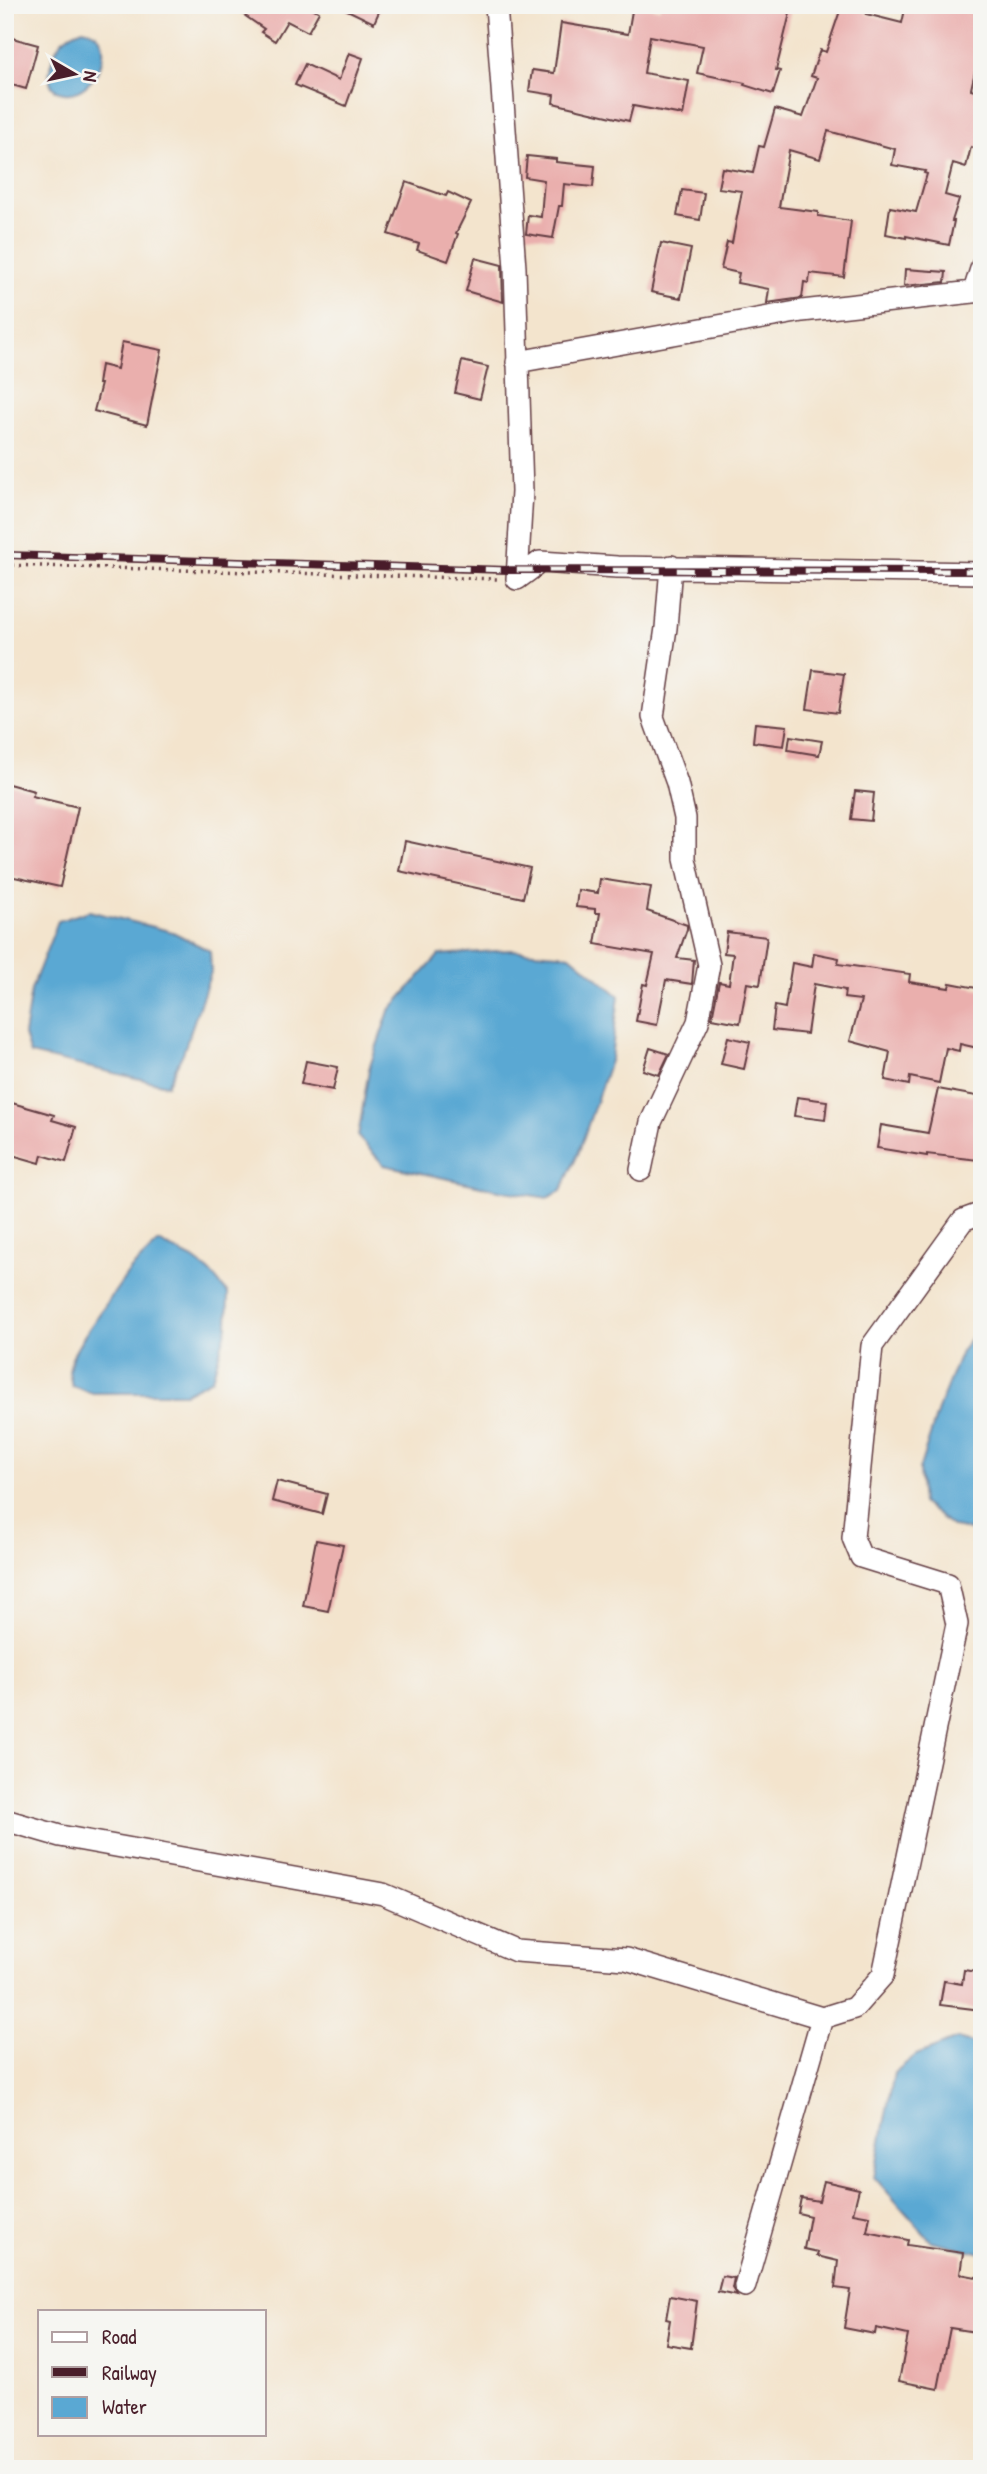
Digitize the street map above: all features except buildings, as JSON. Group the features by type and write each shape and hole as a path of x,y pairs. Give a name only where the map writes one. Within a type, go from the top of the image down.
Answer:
{"street":[{"path":"496,5 515,268 522,492 517,579"},
{"path":"516,362 802,311 978,291 982,267"},
{"path":"517,579 540,562 617,567 982,573"},
{"path":"640,1170 651,1122 698,1022 709,965 685,859 685,818 677,783 653,718 666,628 671,566"},
{"path":"5,1821 60,1836 383,1894 516,1951 626,1959 822,2018 854,2008 883,1975 957,1624 948,1584 861,1557 853,1538 872,1346 963,1220 982,1213"},
{"path":"745,2286 822,2018"}],"path":[{"path":"5,565 517,579"}],"water":[{"path":"83,29 95,34 102,42 100,65 86,86 75,92 57,91 50,80 53,56 62,41 70,34"},
{"path":"89,911 173,932 210,951 211,972 183,1053 167,1085 30,1054 24,1035 31,990 58,921"},
{"path":"510,950 570,955 619,996 611,1058 578,1154 561,1191 548,1198 384,1165 358,1137 369,1069 389,1011 439,955"},
{"path":"159,1242 193,1259 209,1271 228,1293 227,1327 212,1379 185,1393 92,1393 72,1386 69,1371 72,1357 84,1336 130,1270"},
{"path":"982,1328 982,1532 953,1527 922,1503 919,1470 940,1404 961,1352 977,1329"},
{"path":"957,2039 982,2046 982,2253 931,2241 874,2177 894,2073 916,2055"}],"railway":[{"path":"5,555 508,570 982,571"}]}
